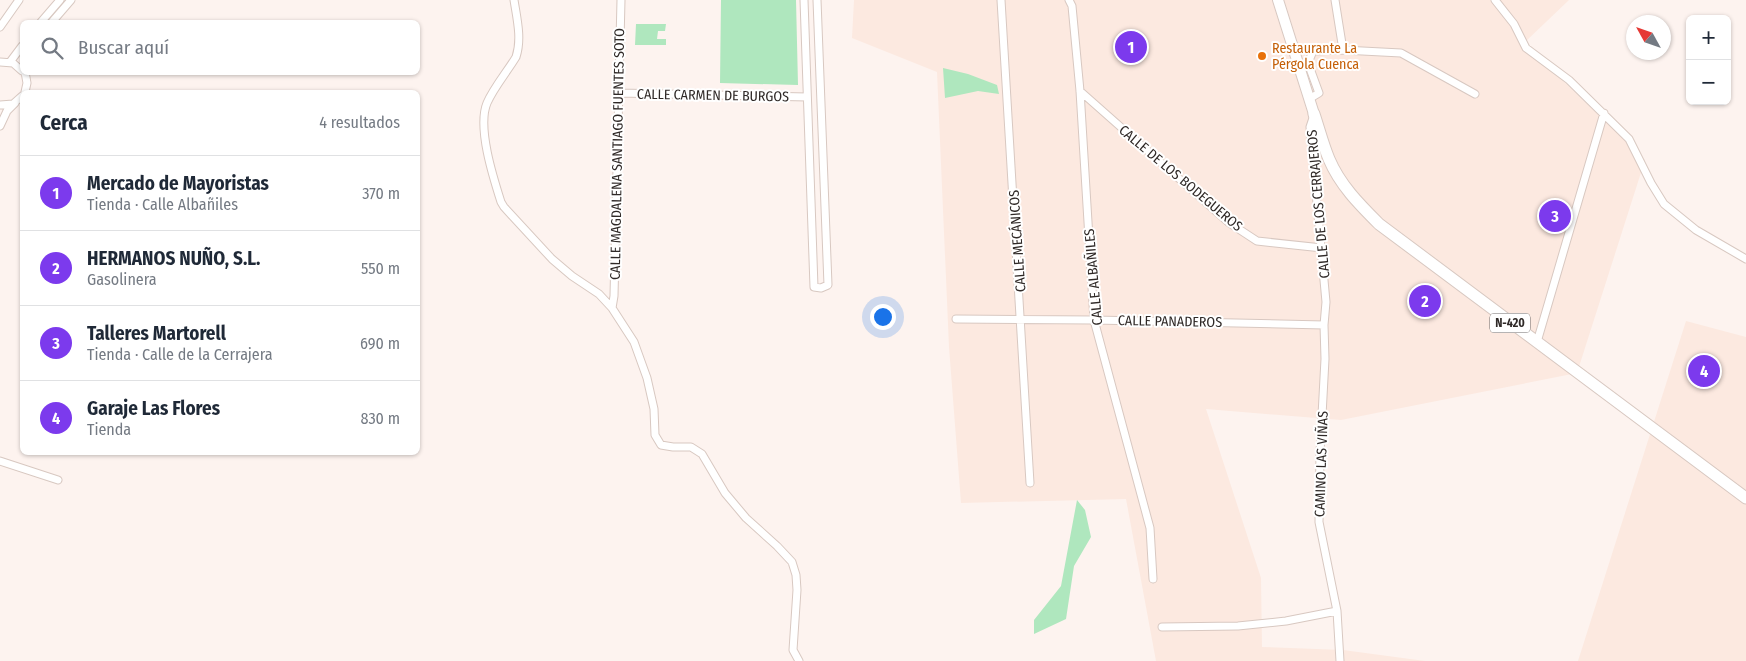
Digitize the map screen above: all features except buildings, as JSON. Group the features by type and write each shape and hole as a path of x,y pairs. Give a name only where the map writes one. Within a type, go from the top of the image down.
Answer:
{"highway":[{"name":"N-420","path":"1314,114 1329,159 1343,185 1358,204 1379,224 1746,498"}],"main road":[{"name":"CALLE DE LOS CERRAJEROS","path":"1278,0 1314,114"}],"street":[{"path":"0,27 19,0"},
{"path":"43,20 60,0"},
{"path":"54,20 71,0"},
{"path":"514,0 519,33 519,49 488,102 484,117 485,135 498,194 504,207 552,259 572,276 599,294 612,308 634,342 647,378 654,409 655,435 661,445 691,447 702,454 725,493 746,518 792,562 796,575 797,590 793,650 799,661"},
{"name":"CALLE MAGDALENA SANTIAGO FUENTES SOTO","path":"612,308 614,296 621,0"},
{"path":"804,0 814,287 821,288 828,285 817,0"},
{"name":"CALLE MECÁNICOS","path":"1001,0 1030,483"},
{"name":"CALLE ALBAÑILES","path":"1069,0 1072,6 1080,91 1094,320 1150,528 1153,579"},
{"path":"1335,0 1343,50"},
{"path":"1495,0 1514,24 1526,48 1569,80 1629,139 1664,204 1696,230 1746,258"},
{"path":"10,62 20,49"},
{"path":"1309,99 1319,93 1308,63 1313,51 1343,50 1401,52 1475,94"},
{"path":"0,62 10,62 20,69"},
{"path":"24,75 25,90"},
{"name":"CALLE DE LOS BODEGUEROS","path":"1080,91 1228,222 1257,241 1322,248"},
{"name":"CALLE CARMEN DE BURGOS","path":"618,93 807,97"},
{"path":"0,126 8,111 20,98"},
{"path":"0,105 8,106 15,103"},
{"path":"1537,342 1604,113"},
{"name":"CALLE DE LOS CERRAJEROS","path":"1314,114 1310,128 1326,302 1324,325"},
{"name":"CALLE PANADEROS","path":"956,319 1324,325"},
{"name":"CAMINO LAS VIÑAS","path":"1324,325 1325,359 1320,453 1319,522 1337,611 1340,661"},
{"path":"0,461 58,480"},
{"path":"1162,627 1238,626 1286,621 1337,611"}],"shaded area":[{"path":"854,0 1569,0 1524,43 1645,160 1577,373 1341,420 1206,409 1261,578 1262,647 1343,650 1425,661 1156,661 1126,499 961,503 949,347 937,72 852,38"},
{"path":"1686,321 1746,337 1746,661 1578,661"}],"green space":[{"path":"721,0 796,0 798,85 720,83"},
{"path":"636,24 666,24 665,31 658,31 657,39 666,39 666,45 635,45"},
{"path":"943,68 968,74 997,85 999,94 978,91 945,98"},
{"path":"1077,500 1085,510 1091,537 1074,566 1066,619 1034,634 1034,620 1061,586"}],"place":[{"name":"Mercado de Mayoristas","path":"1131,47"},
{"name":"Restaurante La Pérgola Cuenca","path":"1262,56"},
{"name":"Talleres Martorell","path":"1555,216"},
{"name":"HERMANOS NUÑO, S.L.","path":"1425,301"},
{"name":"Garaje Las Flores","path":"1704,371"}]}
